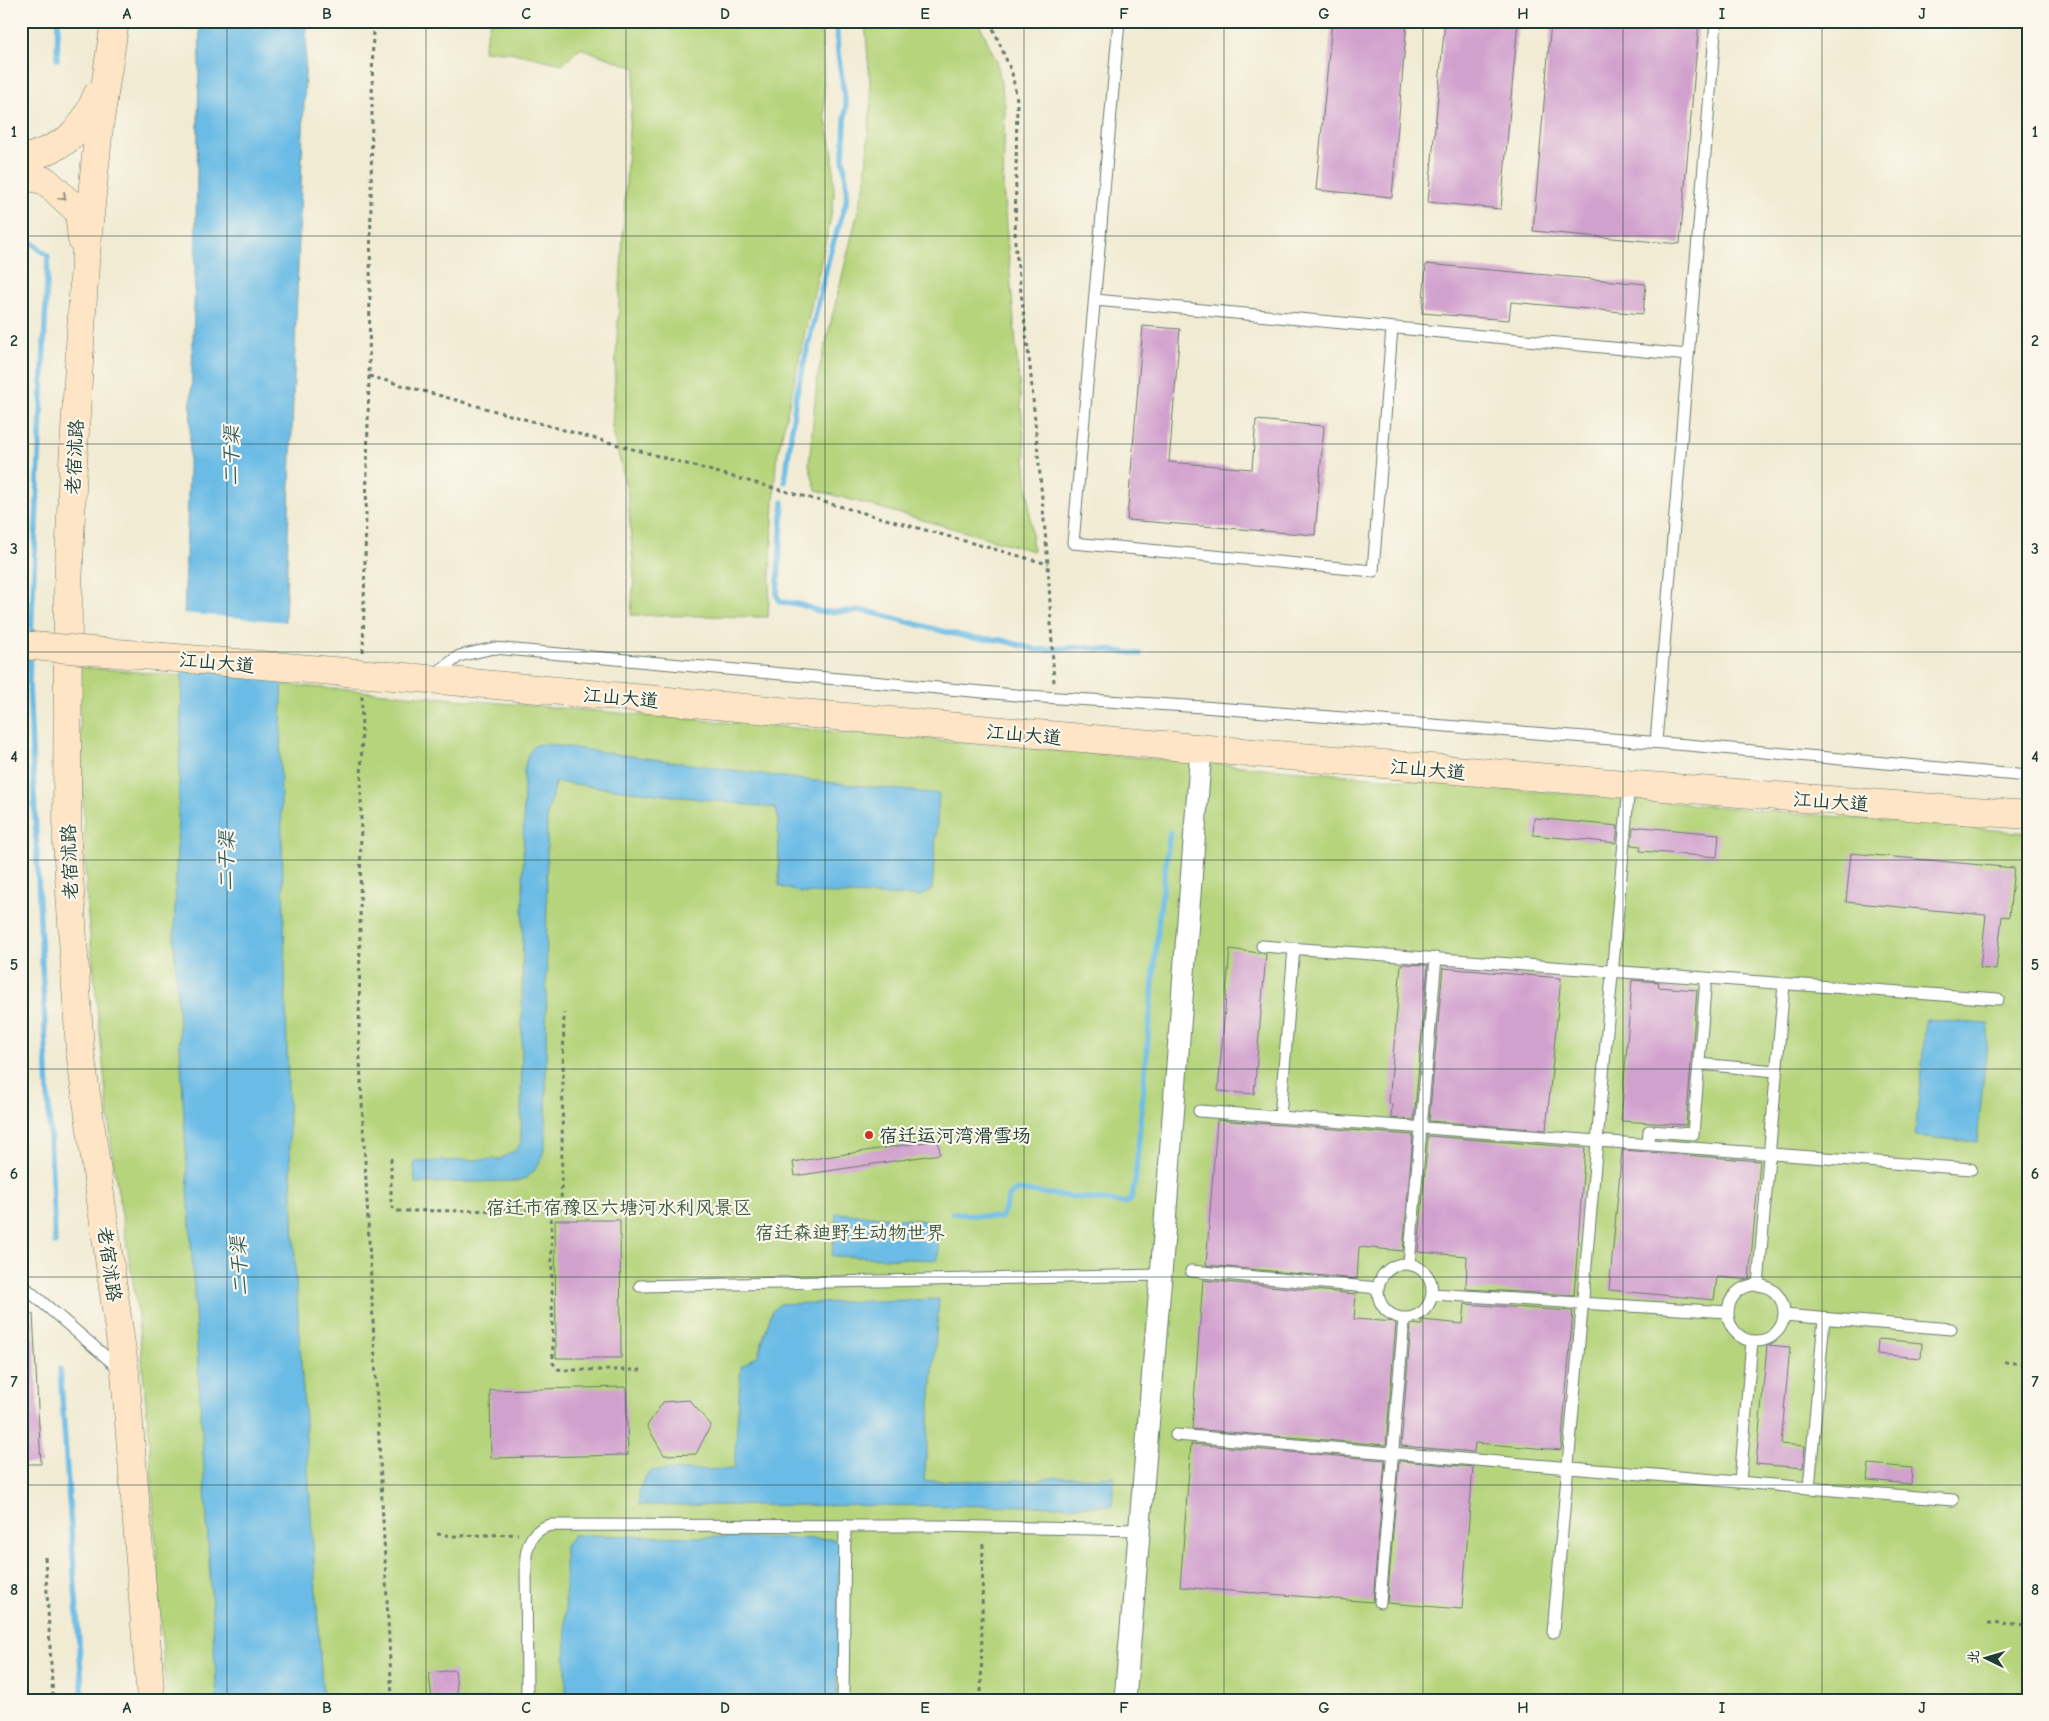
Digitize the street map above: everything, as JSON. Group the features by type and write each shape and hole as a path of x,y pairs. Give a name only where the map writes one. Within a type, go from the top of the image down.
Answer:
{"main road":[{"name":"老宿沭路","path":"114,31 99,127 86,263 69,581 67,843 80,1051 125,1373 151,1700"},
{"path":"21,160 49,151 74,135 87,119 100,88 114,31"},
{"path":"21,175 41,169 67,156 99,127"},
{"path":"21,175 46,181 79,212 86,263"},
{"name":"江山大道","path":"21,645 429,679 1201,750 1629,786 2028,815"}],"street":[{"path":"1126,1700 1201,750"}],"lane":[{"path":"1119,21 1073,543 1373,571 1392,328"},
{"path":"1656,742 1716,21"},
{"path":"1095,300 1688,355"},
{"path":"429,679 459,656 494,648 1055,698 1203,707 1656,742 2028,776"},
{"path":"1553,1632 1610,971 1629,786"},
{"path":"1262,946 1998,999"},
{"path":"1280,1117 1294,948"},
{"path":"1410,1264 1436,958"},
{"path":"1648,1144 1649,1130 1693,1134 1706,978"},
{"path":"1758,1285 1784,984"},
{"path":"1699,1064 1776,1071"},
{"path":"1199,1111 1971,1169"},
{"path":"1410,1264 1422,1270 1428,1276 1432,1285 1432,1294 1425,1310 1417,1316 1404,1318 1391,1315 1379,1301 1378,1288 1382,1275 1396,1265 1410,1264"},
{"path":"1190,1272 1378,1288"},
{"path":"640,1286 1161,1275"},
{"path":"21,1284 125,1373"},
{"path":"1758,1285 1774,1291 1784,1306 1784,1315 1776,1333 1769,1339 1752,1341 1740,1337 1733,1331 1728,1312 1729,1303 1740,1290 1758,1285"},
{"path":"1432,1294 1728,1312"},
{"path":"1784,1315 1951,1329"},
{"path":"1380,1602 1404,1318"},
{"path":"1809,1488 1824,1318"},
{"path":"1740,1482 1752,1341"},
{"path":"1176,1435 1953,1500"},
{"path":"527,1700 526,1555 528,1542 539,1528 550,1525 845,1525 1140,1530"},
{"path":"842,1700 845,1525"}],"path":[{"path":"363,661 369,376 373,21"},
{"path":"990,21 1012,73 1017,100 1014,243 1030,366 1048,564 1055,698"},
{"path":"369,376 1048,564"},
{"path":"362,691 359,1041 392,1700"},
{"path":"391,1158 391,1206 398,1211 561,1210 564,1012"},
{"path":"551,1210 553,1362 558,1369 564,1370 641,1370"},
{"path":"2004,1362 2028,1364"},
{"path":"981,1700 983,1527"},
{"path":"437,1534 453,1536 534,1534"},
{"path":"45,1557 53,1700"},
{"path":"1988,1623 2028,1626"}],"green space":[{"path":"490,21 821,21 825,115 833,154 834,196 830,222 776,462 768,617 631,615 634,577 628,495 612,427 629,130 636,68 580,48 563,64 509,52 483,51"},
{"path":"865,21 978,21 997,62 1005,106 1003,188 1033,551 816,490 809,465 817,379 865,182 871,97"},
{"name":"宿迁市宿豫区六塘河水利风景区","path":"78,667 2028,833 2028,1700 166,1700 149,1436 137,1307 113,1161 87,907"}],"water":[{"name":"二干渠","path":"200,21 307,21 280,755 289,1129 296,1283 323,1700 217,1700 174,940 195,276"},
{"path":"545,744 797,779 939,794 932,889 921,896 801,893 779,886 778,816 775,808 556,782 547,814 546,1138 541,1158 532,1173 520,1181 415,1183 414,1162 500,1159 516,1150 521,1142 524,770 528,754 535,745"},
{"path":"1926,1020 1989,1024 1977,1142 1915,1136"},
{"path":"836,1213 939,1222 938,1260 832,1256"},
{"path":"939,1299 924,1481 1114,1477 1112,1506 639,1505 641,1486 644,1478 651,1471 734,1469 741,1367 758,1355 772,1311 780,1304"},
{"path":"573,1535 830,1539 840,1542 836,1700 566,1700 565,1546"}],"pier":[{"path":"182,613 288,622 286,676 180,667"}],"building":[{"path":"1332,21 1407,21 1392,197 1316,190"},
{"path":"1445,21 1518,21 1501,209 1428,202"},
{"path":"1551,21 1699,21 1680,244 1533,231"},
{"path":"1426,264 1646,284 1643,314 1511,302 1509,320 1422,313"},
{"path":"1143,326 1180,329 1169,462 1252,469 1256,420 1324,426 1315,535 1127,520"},
{"path":"1534,818 1618,826 1616,843 1533,835"},
{"path":"1642,827 1719,834 1717,857 1640,851 1641,846 1631,845 1633,828"},
{"path":"1851,853 2014,868 2009,917 2002,916 1996,970 1980,968 1986,915 1846,902"},
{"path":"1230,949 1266,954 1254,1094 1218,1091"},
{"path":"1401,964 1428,965 1414,1120 1391,1118 1392,1104 1389,1103"},
{"path":"1443,968 1561,978 1546,1130 1429,1121"},
{"path":"1632,980 1659,982 1658,987 1697,990 1686,1125 1621,1121"},
{"path":"1217,1120 1413,1135 1403,1251 1359,1247 1357,1279 1206,1265"},
{"path":"1428,1136 1585,1148 1574,1295 1466,1289 1467,1256 1418,1252"},
{"path":"938,1140 940,1154 795,1176 793,1162"},
{"path":"1622,1150 1760,1161 1749,1280 1717,1277 1714,1300 1609,1290"},
{"path":"555,1220 620,1220 621,1358 556,1358"},
{"path":"1203,1280 1356,1294 1354,1319 1396,1322 1386,1445 1192,1429"},
{"path":"1465,1304 1573,1311 1561,1450 1475,1443 1474,1452 1401,1446 1411,1324 1422,1325 1422,1320 1463,1324"},
{"path":"33,1314 41,1464 21,1464 21,1315"},
{"path":"1878,1339 1922,1343 1921,1358 1877,1354"},
{"path":"1767,1345 1790,1347 1781,1444 1805,1446 1803,1468 1756,1464"},
{"path":"626,1387 628,1455 491,1458 490,1390"},
{"path":"689,1400 711,1425 696,1454 664,1455 647,1426 663,1402"},
{"path":"1191,1444 1385,1460 1373,1602 1180,1587"},
{"path":"1399,1461 1473,1467 1462,1609 1387,1603"},
{"path":"1869,1464 1912,1468 1911,1484 1867,1480"},
{"path":"455,1670 458,1700 432,1700 429,1673"}],"waterway":[{"path":"57,59 58,21"},
{"path":"785,482 796,396 830,253 846,203 847,188 843,158 846,105 838,53 836,21"},
{"path":"21,234 48,256 31,639"},
{"path":"783,502 777,595 780,602 799,604 821,612 867,611 972,638 1001,640 1037,650 1082,647 1140,654"},
{"path":"30,653 29,684 55,1243"},
{"path":"952,1213 1001,1218 1010,1195 1017,1190 1124,1203 1131,1200 1135,1182 1159,917 1170,832"},
{"path":"60,1369 83,1700"}],"place":[{"name":"宿迁运河湾滑雪场","path":"869,1135"}],"park label":[{"name":"宿迁森迪野生动物世界","path":"850,1232"}]}
